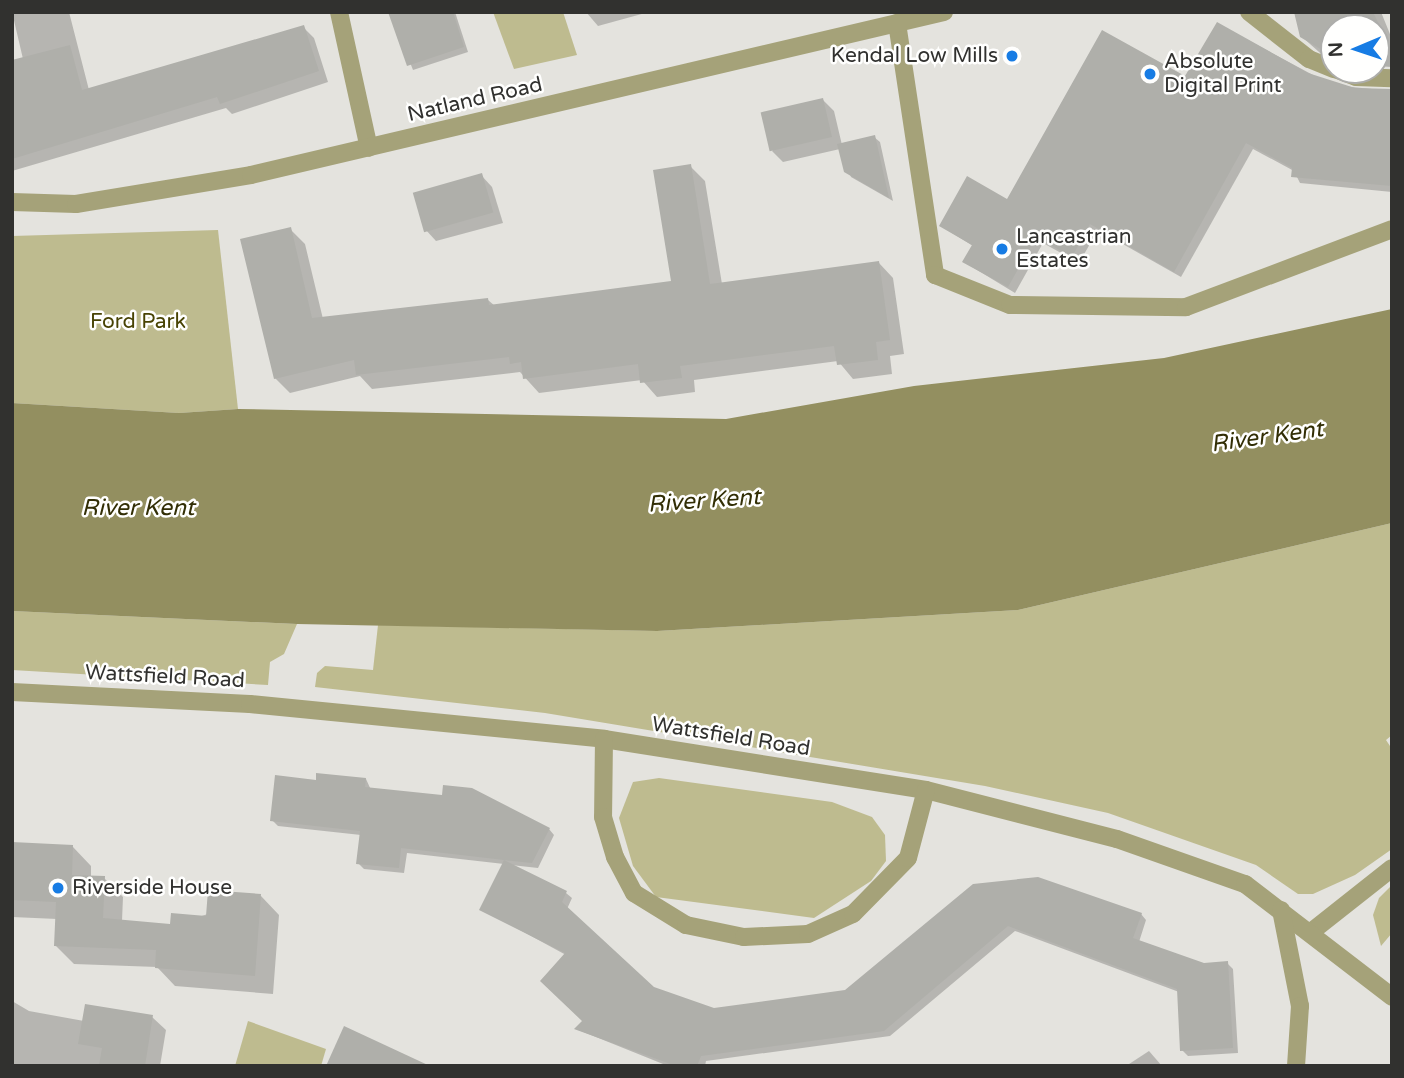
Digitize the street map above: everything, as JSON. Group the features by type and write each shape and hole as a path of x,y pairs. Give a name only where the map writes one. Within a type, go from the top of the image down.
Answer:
{"street":[{"path":"339,12 369,148"},
{"name":"Natland Road","path":"12,202 76,204 151,194 369,148 944,12"},
{"path":"1249,12 1309,59 1320,63"},
{"path":"897,23 936,275 1010,305 1186,307 1392,229"},
{"name":"Wattsfield Road","path":"12,692 250,704 604,739 926,790 1117,839 1245,884 1311,932 1392,997"},
{"path":"604,739 603,817 615,857 634,893 686,925 744,937 808,934 853,914 908,858 926,790"},
{"path":"1311,932 1392,868"},
{"path":"1281,910 1300,1006 1296,1066"}],"green space":[{"path":"493,12 563,12 577,55 514,69"},
{"name":"Ford Park","path":"218,230 238,409 179,413 12,403 12,236"},
{"path":"1392,523 1392,735 1386,740 1392,749 1392,849 1355,875 1313,894 1298,894 1256,865 1108,813 985,786 545,713 315,687 317,673 325,666 373,670 378,625 657,631 1018,610"},
{"path":"12,611 297,624 284,654 270,662 268,685 12,670"},
{"path":"659,778 832,802 872,817 885,835 886,861 871,881 814,918 656,897 633,866 619,818 633,782"},
{"path":"1392,885 1392,933 1381,946 1373,915 1379,898"},
{"path":"248,1021 326,1049 321,1066 235,1066"}],"water":[{"name":"River Kent","path":"1392,309 1392,523 1018,610 657,631 297,624 12,611 12,403 179,413 238,409 726,419 914,386 1164,358"}],"building":[{"path":"388,12 453,12 464,47 407,66"},
{"path":"1294,12 1374,14 1320,14 1320,49 1300,37"},
{"path":"1217,22 1308,73 1320,77 1320,84 1392,89 1392,186 1291,177 1292,168 1246,143 1174,272 1090,224 1072,257 1036,237 1008,287 962,262 972,245 939,226 967,176 1007,199 1102,30 1185,76"},
{"path":"304,25 319,71 220,104 217,97 12,159 12,60 70,45 82,90"},
{"path":"1390,47 1392,51 1390,67"},
{"path":"823,98 832,137 770,151 761,112"},
{"path":"875,135 889,198 844,172 837,144"},
{"path":"691,164 710,284 879,261 890,340 876,342 878,360 837,365 834,346 680,366 682,378 640,383 638,364 523,379 521,362 510,364 509,357 356,375 354,360 274,379 240,239 291,227 312,318 488,298 489,305 671,281 653,170"},
{"path":"482,173 493,212 424,232 413,193"},
{"path":"316,773 366,778 365,787 442,795 443,785 472,788 550,828 532,863 401,848 399,868 356,864 360,831 270,821 275,775 316,780"},
{"path":"12,842 73,845 72,875 105,876 103,918 170,924 171,913 206,916 208,890 261,894 255,976 155,968 156,950 54,946 56,902 12,900"},
{"path":"504,860 567,891 562,902 654,987 714,1008 845,990 973,884 1038,877 1142,913 1133,938 1204,963 1228,961 1233,1048 1180,1051 1177,989 1008,926 884,1031 701,1056 697,1066 676,1066 574,1029 582,1021 540,981 565,953 479,910"},
{"path":"85,1004 153,1015 145,1066 99,1066 102,1048 78,1044"},
{"path":"344,1026 430,1066 326,1066"}],"place":[{"name":"Kendal Low Mills","path":"1012,56"},
{"name":"Absolute Digital Print","path":"1150,74"},
{"name":"Lancastrian Estates","path":"1002,249"},
{"name":"Riverside House","path":"58,888"}]}
